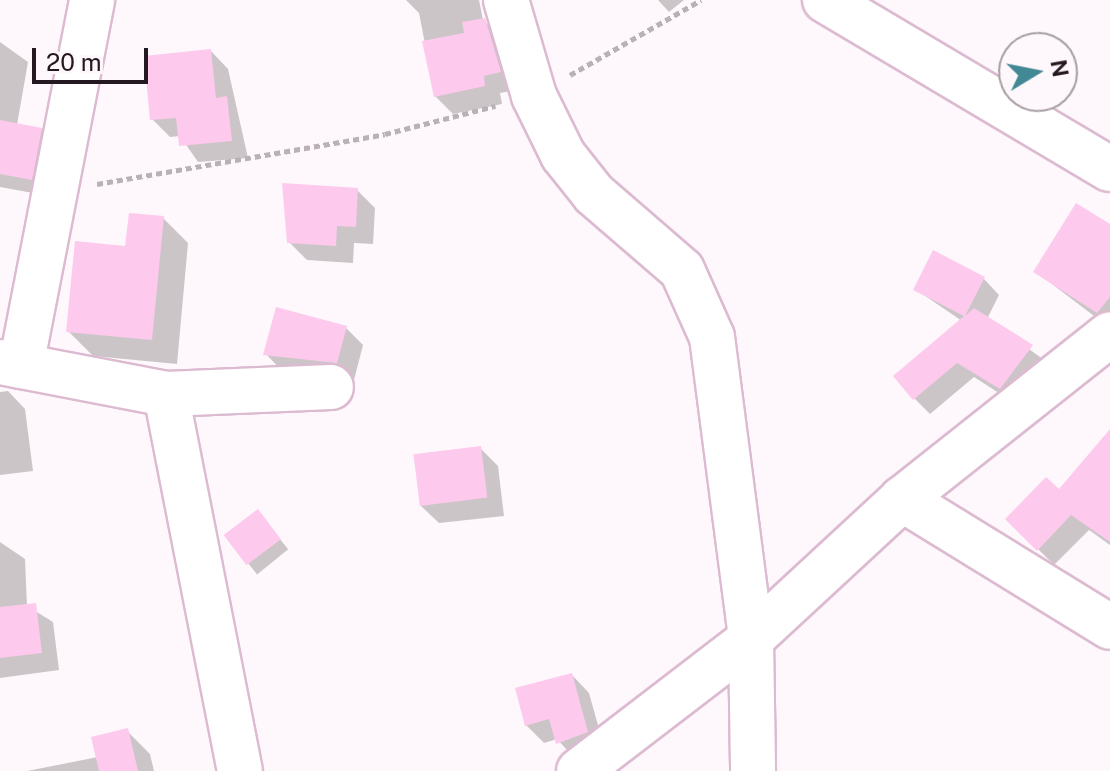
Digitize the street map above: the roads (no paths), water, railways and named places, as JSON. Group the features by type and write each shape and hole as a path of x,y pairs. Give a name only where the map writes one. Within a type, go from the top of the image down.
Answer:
{"street":[{"path":"92,0 52,191 11,364 166,394 331,387"},
{"path":"506,0 534,96 586,184 682,270 700,303 715,352 751,639 753,771"},
{"path":"825,0 1110,169"},
{"path":"579,771 751,639 902,499 1110,334"},
{"path":"166,394 240,771"},
{"path":"902,499 1110,627"}]}
